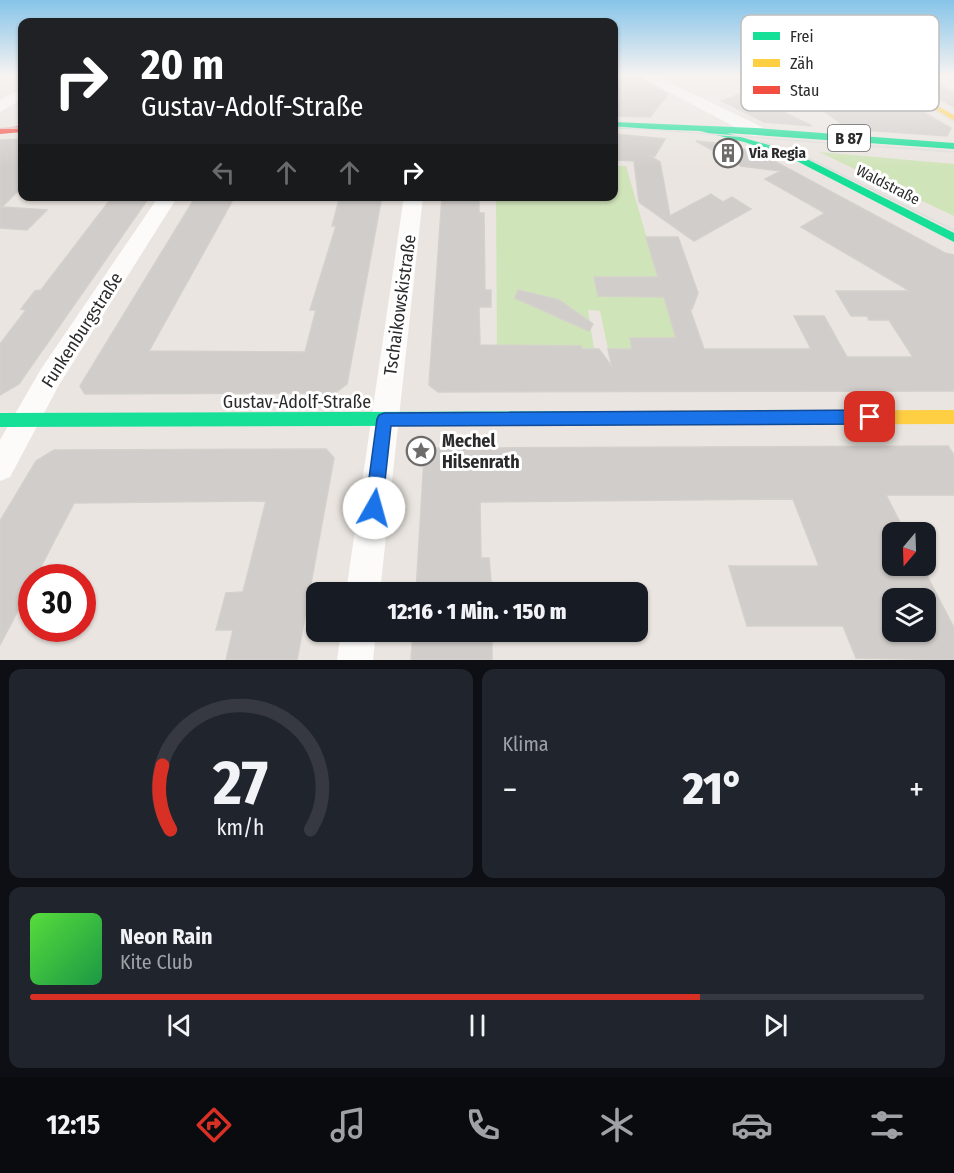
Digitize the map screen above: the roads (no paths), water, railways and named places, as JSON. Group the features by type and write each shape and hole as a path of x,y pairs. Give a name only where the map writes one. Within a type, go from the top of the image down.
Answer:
{"street":[{"path":"702,106 710,114 704,130"},
{"path":"705,106 756,131"},
{"path":"939,110 954,119"},
{"name":"B 87","path":"618,125 756,131 954,146"},
{"path":"0,126 18,128"},
{"path":"0,131 18,129"},
{"name":"B 87","path":"704,130 786,143 954,157"},
{"name":"Waldstraße","path":"704,130 747,140 790,154 954,238"},
{"name":"Funkenburgstraße","path":"0,467 13,420 50,378 166,201"},
{"name":"Tschaikowskistraße","path":"364,582 413,201"},
{"name":"Gustav-Adolf-Straße","path":"13,420 954,417"},
{"path":"355,660 358,642"}],"tram line":[{"path":"937,111 954,121"},
{"path":"618,127 954,152"},
{"path":"0,128 18,128"},
{"path":"761,141 806,157 954,230"}],"place":[{"name":"Via Regia","path":"728,153"},
{"name":"Mechel Hilsenrath","path":"421,451"}]}
